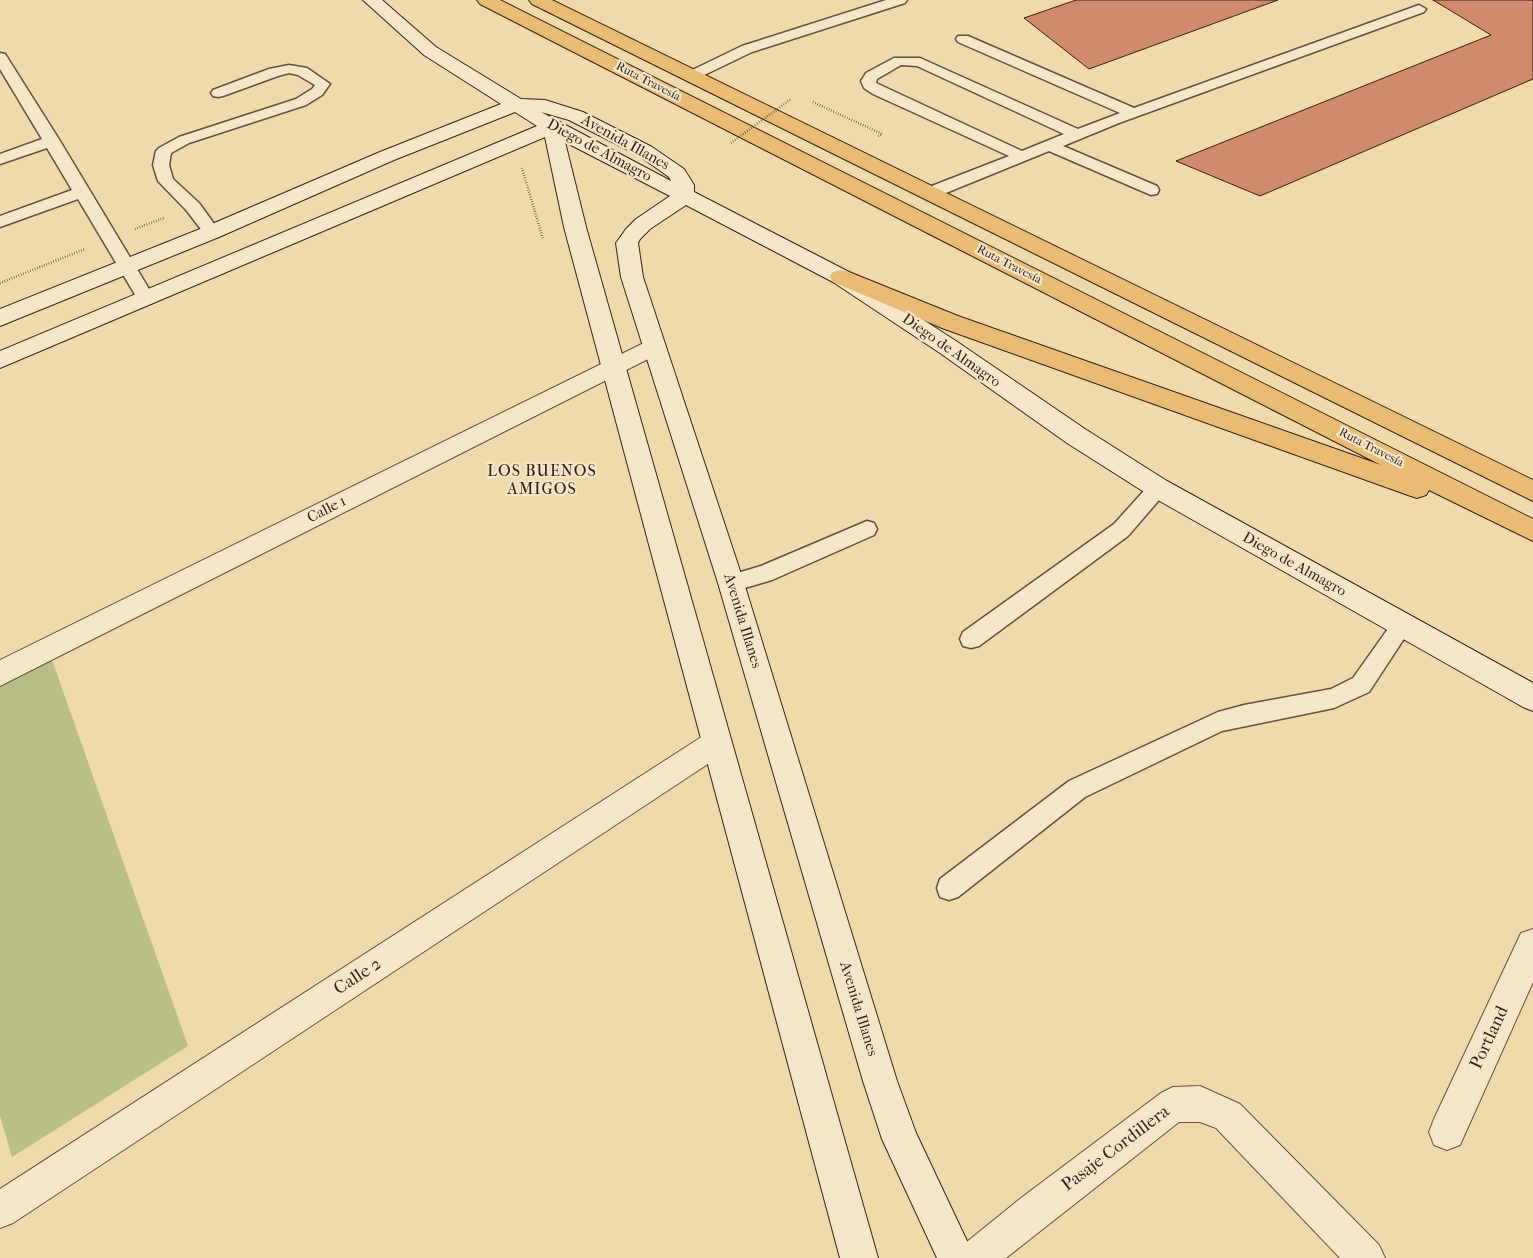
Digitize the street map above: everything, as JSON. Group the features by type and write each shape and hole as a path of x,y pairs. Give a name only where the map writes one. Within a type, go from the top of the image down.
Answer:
{"highway":[{"name":"Ruta Travesía","path":"486,0 1533,532"},
{"name":"Ruta Travesía","path":"538,0 556,5 691,76 1533,491"},
{"path":"841,277 950,322 1398,481 1533,532"}],"main road":[{"name":"Diego de Almagro","path":"372,0 430,51 552,127 841,277 948,347 1076,436 1158,488 1533,698"},
{"name":"Avenida Illanes","path":"515,104 545,106 566,112 646,151 669,166 682,179 683,196 643,224 627,243 632,277 731,583 880,1081 900,1140 956,1258"},
{"path":"0,318 212,232 387,156 515,104"},
{"path":"0,360 552,127 575,227 859,1258"},
{"name":"Calle 1","path":"0,674 654,346"},
{"name":"Calle 2","path":"0,1210 716,743"},
{"name":"Portland","path":"1447,1132 1533,945"},
{"name":"Pasaje Cordillera","path":"976,1258 1034,1211 1173,1105 1200,1104 1228,1116 1366,1258"}],"lane":[{"path":"691,76 747,48 900,0"},
{"path":"930,193 1133,113 1419,9"},
{"path":"963,38 1133,113"},
{"path":"0,57 146,298"},
{"path":"1023,156 878,91 869,85 868,80 871,76 899,61 920,62 1078,135"},
{"path":"212,232 193,207 166,181 161,165 164,151 184,140 301,102 317,92 323,84 302,71 289,69 274,72 218,93"},
{"path":"0,160 52,141"},
{"path":"1050,146 1151,190"},
{"path":"0,222 82,192"},
{"path":"971,639 1120,530 1158,488"},
{"path":"731,583 765,574 867,529"},
{"path":"950,888 1077,789 1218,722 1244,715 1334,698 1361,686 1402,625"}],"path":[{"path":"731,143 791,99"},
{"path":"514,143 546,247"},
{"path":"0,283 193,207"}],"green space":[{"path":"51,657 188,1046 12,1157 0,1116 0,683"}],"building":[{"path":"1076,0 1278,0 1089,69 1024,18"},
{"path":"1433,0 1533,0 1533,79 1260,196 1176,161 1491,35"}],"district":[{"name":"LOS BUENOS AMIGOS","path":"542,481"}]}
